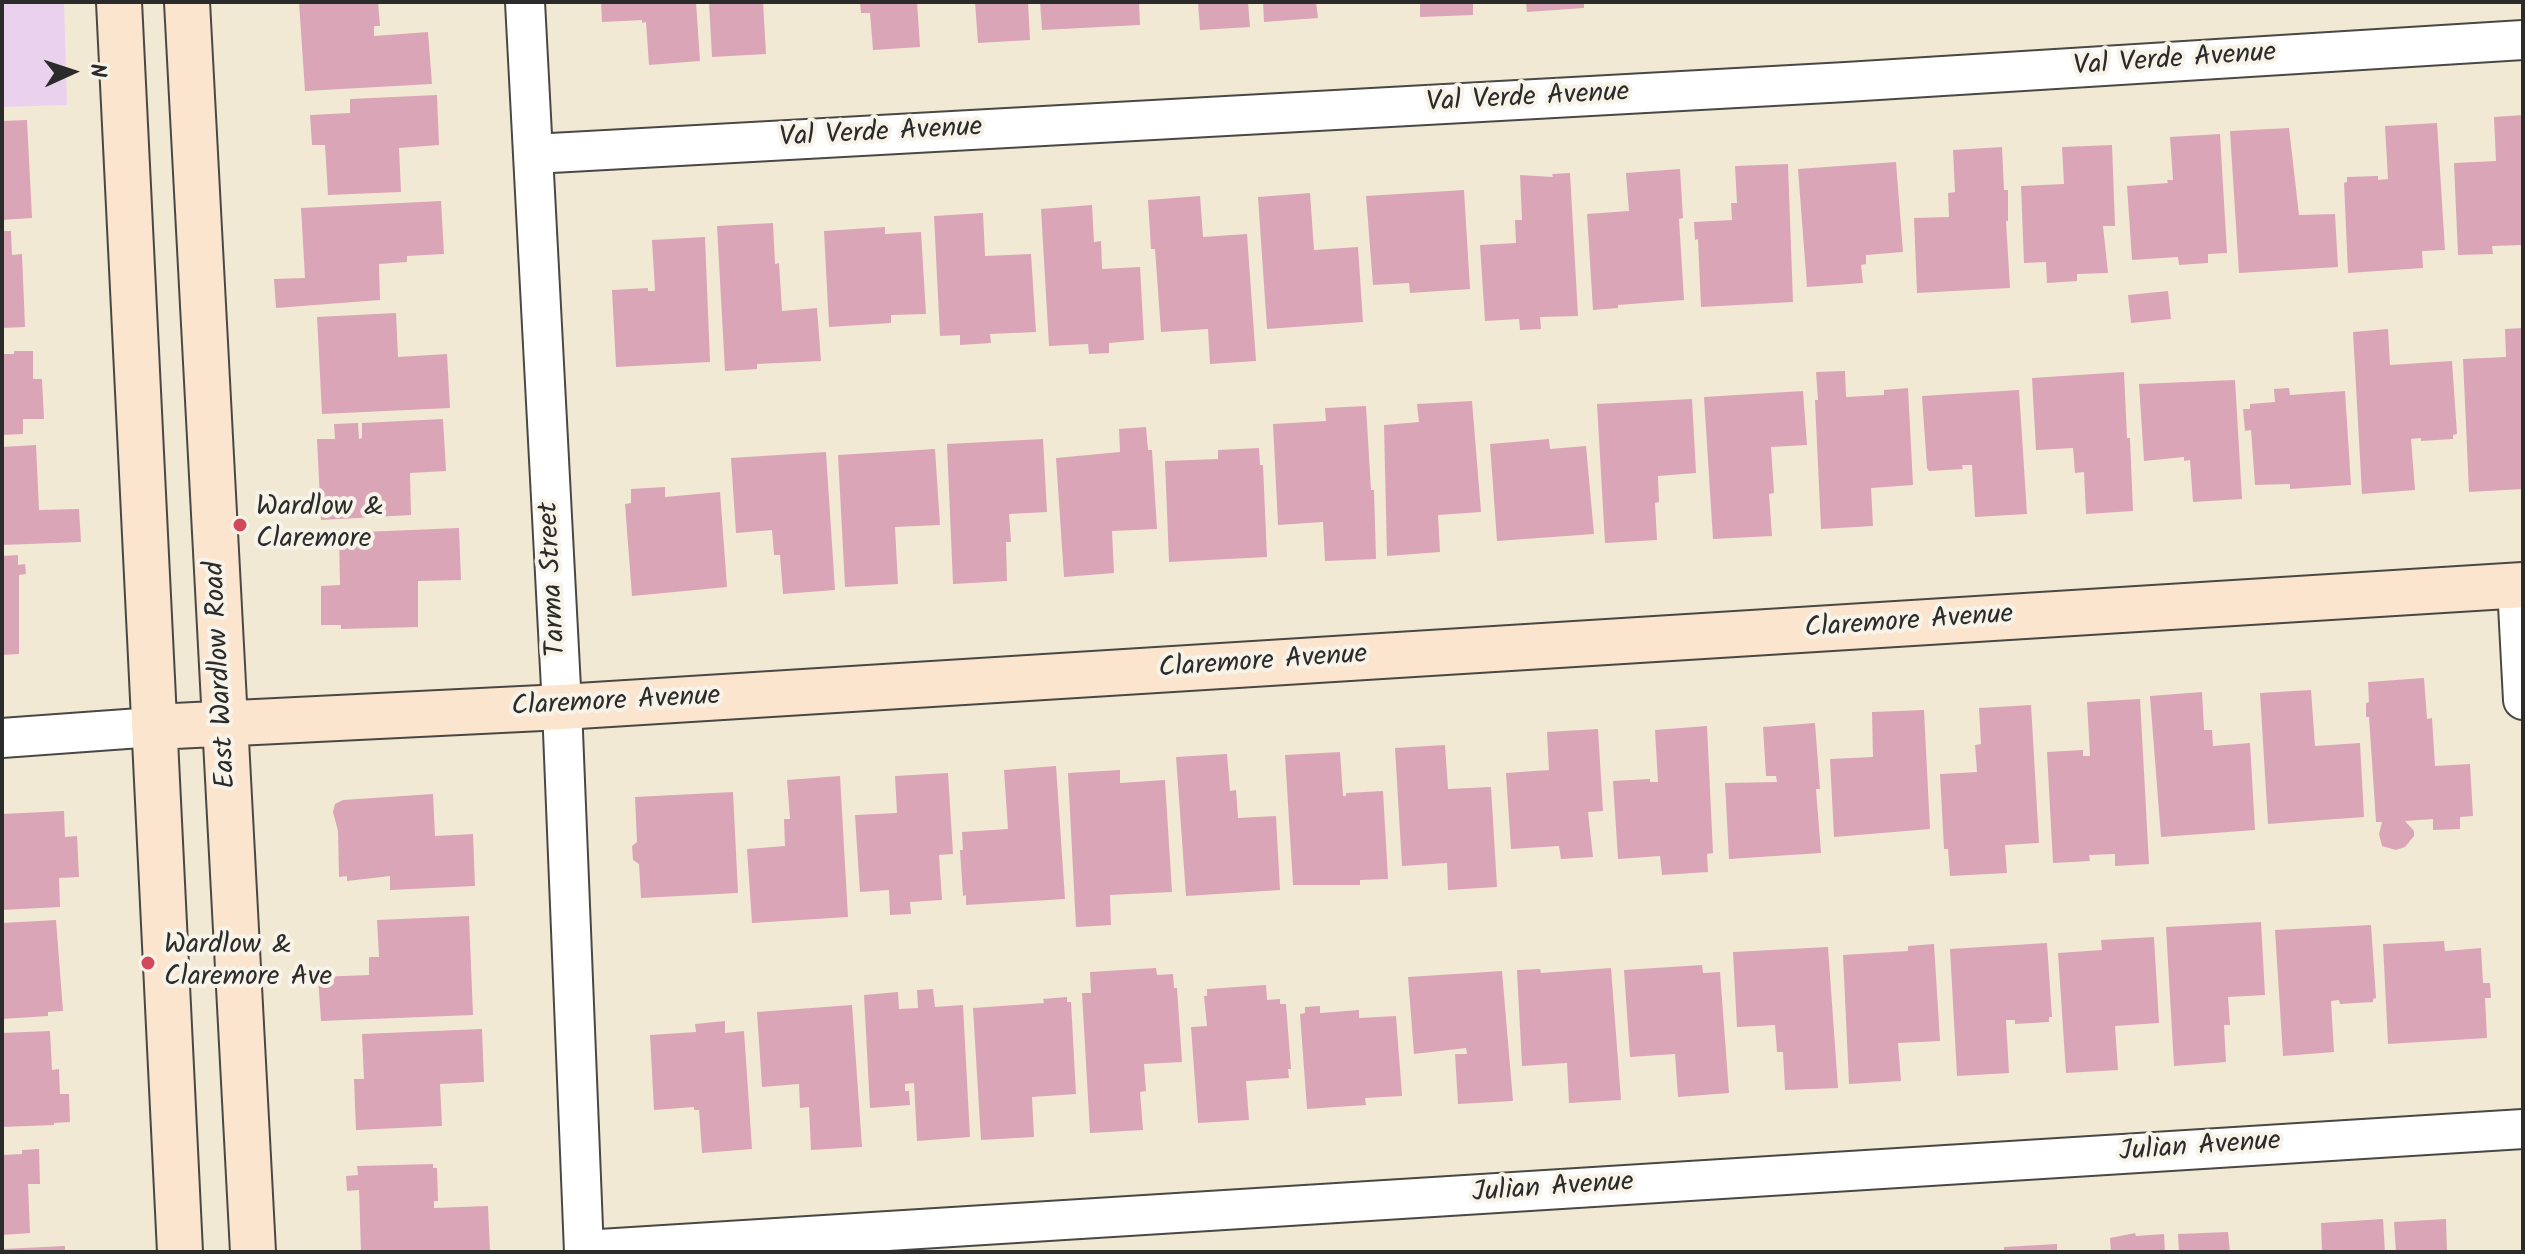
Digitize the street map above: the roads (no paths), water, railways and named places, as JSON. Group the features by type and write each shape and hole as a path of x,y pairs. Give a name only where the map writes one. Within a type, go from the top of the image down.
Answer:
{"main road":[{"path":"119,2 180,1252"},
{"name":"East Wardlow Road","path":"187,2 253,1252"},
{"name":"Claremore Avenue","path":"154,727 562,707 2520,586"}],"street":[{"name":"Tarma Street","path":"525,2 562,707 584,1251"},
{"name":"Val Verde Avenue","path":"533,154 1830,83 2523,40"},
{"path":"2520,586 2523,700"},
{"name":"Claremore Avenue","path":"2,738 154,727"},
{"name":"Julian Avenue","path":"584,1251 2523,1129"}],"place":[{"name":"Wardlow & Claremore","path":"240,525"},
{"name":"Wardlow & Claremore Ave","path":"148,963"}]}
